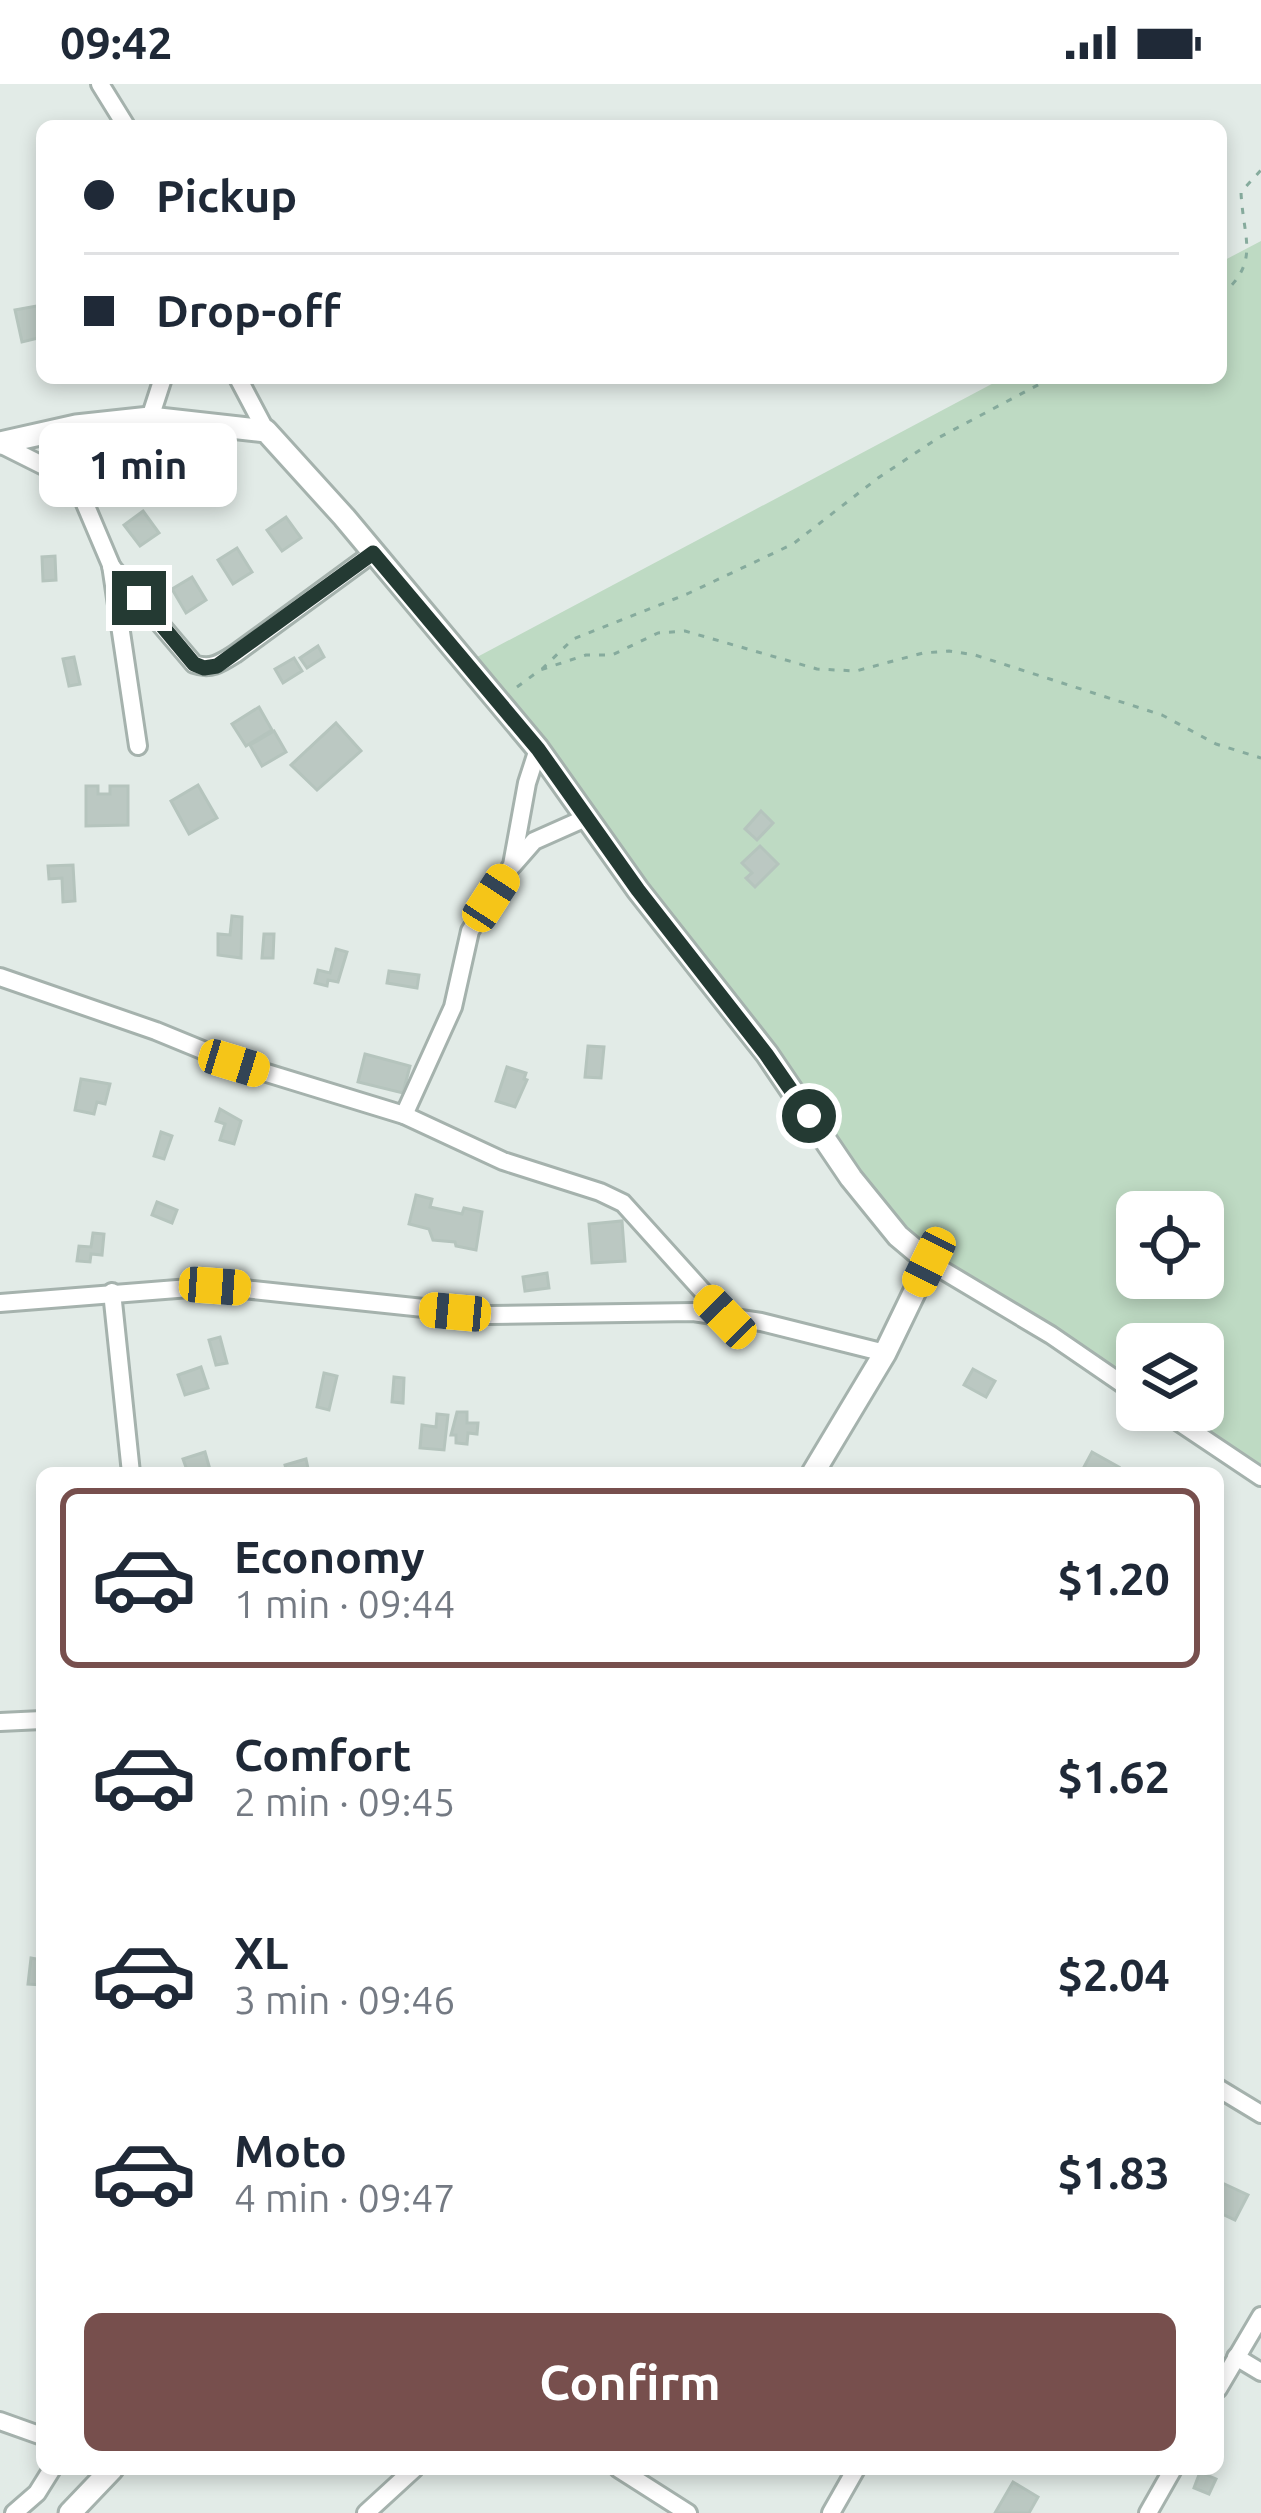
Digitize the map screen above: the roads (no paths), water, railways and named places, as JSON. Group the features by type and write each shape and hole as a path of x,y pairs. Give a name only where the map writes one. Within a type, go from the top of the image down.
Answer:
{"street":[{"path":"100,84 122,120"},
{"path":"150,418 161,384"},
{"path":"241,384 266,431 538,749 898,1236 929,1262 1116,1379"},
{"path":"0,443 76,426 150,418 266,431"},
{"path":"0,443 76,485 111,565 138,746"},
{"path":"111,565 194,664 204,668 235,654 373,553"},
{"path":"512,866 538,749"},
{"path":"404,1115 453,1007 470,931 534,841 588,817"},
{"path":"0,977 234,1063 404,1115 503,1161 601,1192 623,1203 725,1317"},
{"path":"817,1467 885,1353 929,1262"},
{"path":"0,1303 215,1286 490,1315 693,1312 885,1353"},
{"path":"112,1292 130,1467"},
{"path":"1192,1431 1261,1477"},
{"path":"0,1722 36,1720"},
{"path":"1224,2092 1261,2114"},
{"path":"1224,2378 1261,2316"},
{"path":"1236,2357 1261,2372"},
{"path":"0,2421 36,2434"},
{"path":"14,2513 37,2493 48,2475"},
{"path":"70,2513 106,2475"},
{"path":"366,2513 407,2475"},
{"path":"628,2475 688,2513"},
{"path":"831,2513 853,2475"},
{"path":"1148,2513 1170,2475"}]}
